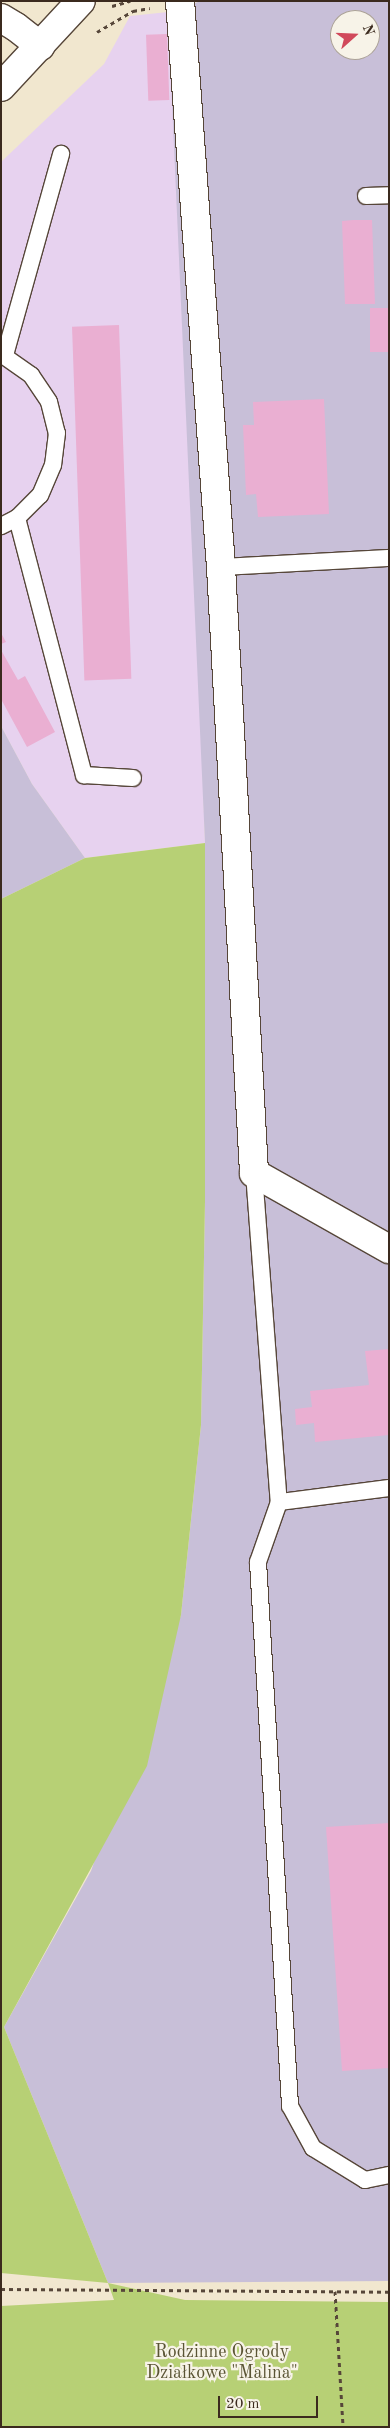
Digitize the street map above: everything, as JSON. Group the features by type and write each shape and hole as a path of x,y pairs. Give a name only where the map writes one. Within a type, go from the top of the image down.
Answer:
{"street":[{"path":"1,86 81,1"},
{"path":"180,2 221,567 254,1173 389,1249"},
{"path":"1,18 16,26 40,46"}],"lane":[{"path":"1,526 17,518 40,495 54,466 57,433 49,402 31,375 3,355 61,154"},
{"path":"366,196 389,195"},
{"path":"17,518 84,775 133,778"},
{"path":"221,567 389,558"},
{"path":"254,1173 279,1502 258,1562 290,2106 313,2148 365,2180 389,2175"},
{"path":"279,1502 389,1488"}],"path":[{"path":"91,36 133,11 180,2"},
{"path":"1,2290 389,2292"},
{"path":"335,2291 342,2427"}],"shaded area":[{"path":"201,1 389,1 389,2281 108,2283 4,2027 91,1871 181,1615 201,1425 205,1201 205,843 168,12"},
{"path":"168,12 191,434 205,843 85,858 32,784 1,726 1,162 104,64 130,16"},
{"path":"1,726 32,784 85,858 1,899"}],"green space":[{"path":"205,843 205,1201 201,1425 181,1615 147,1766 4,2027 108,2283 1,2273 1,899 85,858"},
{"name":"Rodzinne Ogrody Działkowe \"Malina\"","path":"108,2283 185,2300 389,2302 389,2427 1,2427 1,2306 114,2300"}],"building":[{"path":"167,34 169,100 148,101 146,35"},
{"path":"372,220 375,304 345,304 342,221"},
{"path":"370,308 389,308 389,352 370,352"},
{"path":"119,325 131,679 84,680 72,327"},
{"path":"324,399 329,514 258,517 256,494 246,495 243,425 254,425 253,402"},
{"path":"1,633 6,642 1,644"},
{"path":"1,650 18,680 25,676 55,732 27,747 1,699"},
{"path":"389,1349 389,1435 315,1442 314,1423 296,1425 295,1409 312,1407 310,1391 369,1385 365,1351"},
{"path":"389,1823 389,2068 342,2071 326,1827"}]}
